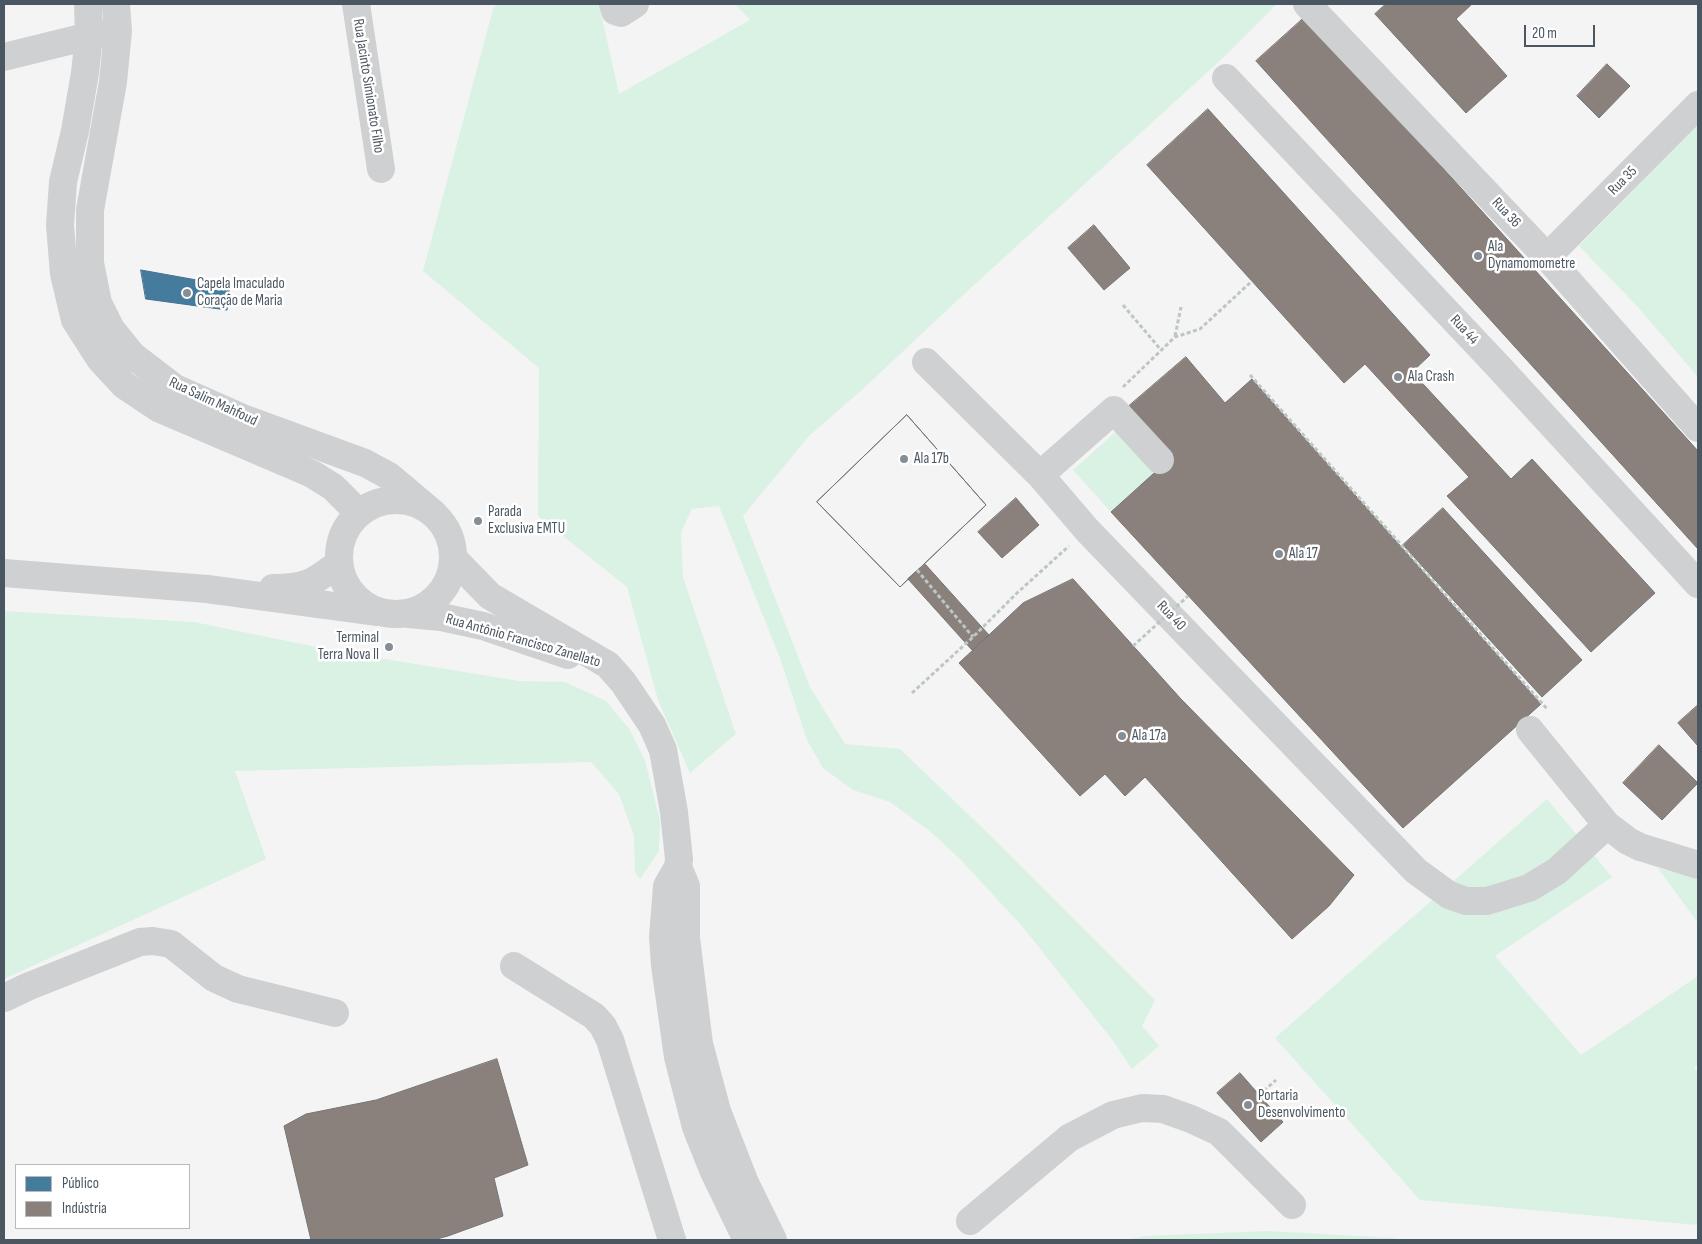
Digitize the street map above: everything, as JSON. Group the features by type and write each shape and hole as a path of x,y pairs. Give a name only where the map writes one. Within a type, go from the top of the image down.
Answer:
{"street":[{"name":"Rua Salim Mahfoud","path":"88,4 89,36 81,102 63,182 60,225 64,274 75,320 100,359 124,385 160,409 312,474 333,487 359,513"},
{"name":"Rua Salim Mahfoud","path":"116,4 118,32 113,82 90,210 90,262 98,303 111,329 132,355 175,388 245,419 365,463 389,476 434,514"},
{"name":"Rua Jacinto Simionato Filho","path":"356,4 381,169"},
{"name":"Rua 36","path":"1307,4 1547,257 1698,428"},
{"path":"4,57 89,36 118,32"},
{"name":"Rua 44","path":"1226,78 1497,365 1698,584"},
{"name":"Rua 35","path":"1547,257 1698,105"},
{"name":"Rua 40","path":"926,362 1040,475 1088,530 1416,870 1449,895 1466,901 1487,901 1529,888 1557,871 1602,819"},
{"path":"1040,475 1114,410 1160,460"},
{"path":"4,573 207,589 391,615 408,614 425,607 440,595 450,578 454,560 452,542 445,526 434,514 416,503 397,500 377,503 359,513 347,527 340,545 340,563 343,579 352,593 363,604 378,612"},
{"name":"Rua Antônio Francisco Zanellato","path":"454,560 490,596 608,666 623,682 652,725 663,750 674,812 679,859 678,867 667,886 674,937 699,1044 717,1111 745,1183 773,1240"},
{"path":"207,589 295,588 310,583 340,563"},
{"name":"Rua Antônio Francisco Zanellato","path":"408,614 441,617 483,626 571,656 608,666"},
{"path":"1530,730 1602,819 1628,841 1640,848 1698,865"},
{"name":"Rua Antônio Francisco Zanellato","path":"674,937 664,965 678,1057 696,1127 714,1172 747,1240"},
{"path":"4,998 140,942 153,941 171,944 214,978 238,989 335,1014"},
{"path":"514,966 594,1016 604,1026 672,1240"},
{"path":"970,1221 1069,1138 1113,1115 1142,1108 1163,1109 1192,1119 1219,1132 1292,1205"}],"path":[{"path":"1118,391 1175,337 1200,329 1252,281"},
{"path":"1123,305 1161,350"},
{"path":"1175,337 1181,307"},
{"path":"1250,375 1548,710"},
{"path":"912,693 973,638 1016,593 1088,530"},
{"path":"918,570 973,638"},
{"path":"1134,646 1188,596"},
{"path":"1259,1095 1276,1080"}],"green space":[{"path":"497,4 599,4 619,94 750,20 735,4 1277,4 1225,56 865,387 808,437 743,516 810,687 845,744 900,749 995,840 1155,1000 1142,1026 1159,1046 1132,1069 1114,1042 1022,926 960,859 931,832 890,802 853,790 823,768 807,740 780,658 719,506 692,509 681,532 683,577 736,734 690,773 658,700 627,587 538,516 539,368 423,271 493,9"},
{"path":"1698,124 1698,377 1636,305 1579,246"},
{"path":"1119,429 1157,471 1111,512 1073,470"},
{"path":"4,611 194,622 336,651 519,681 565,682 606,701 630,730 645,760 660,821 659,851 640,879 635,872 634,836 619,794 591,762 235,771 266,859 4,979"},
{"path":"1547,799 1612,877 1495,956 1581,1055 1698,976 1698,1064 1694,1067 1698,1073 1698,1225 1420,1200 1275,1038"},
{"path":"1658,868 1698,878 1698,923"},
{"path":"1268,1231 1402,1240 1126,1240 1145,1236"}],"building: Público":[{"name":"Capela Imaculado Coração de Maria","path":"141,270 230,286 227,310 146,299"}],"building: Indústria":[{"path":"1386,4 1472,4 1456,19 1507,76 1466,113 1375,14"},
{"name":"Ala Dynamomometre","path":"1306,16 1698,451 1698,549 1256,61"},
{"path":"1607,64 1630,86 1599,118 1577,96"},
{"name":"Ala Crash","path":"1208,109 1430,355 1412,372 1511,479 1532,459 1655,593 1591,652 1447,496 1469,477 1365,364 1344,383 1147,165"},
{"path":"1094,225 1130,268 1104,290 1068,248"},
{"name":"Ala 17","path":"1186,357 1225,403 1252,379 1541,704 1403,828 1111,512 1174,455 1129,406"},
{"name":"Ala 17b","path":"907,415 986,505 900,587 817,502"},
{"name":"Ala 17b","path":"907,415 986,505 900,587 817,502"},
{"path":"1016,498 1039,525 1002,558 978,532"},
{"path":"1443,508 1582,660 1542,697 1403,545"},
{"path":"925,564 989,635 972,650 908,579"},
{"name":"Ala 17a","path":"1073,579 1181,699 1354,875 1329,906 1292,939 1145,777 1125,796 1105,774 1080,796 959,663 1023,603"},
{"path":"1698,705 1698,746 1678,723"},
{"path":"1659,745 1698,783 1662,820 1623,783"},
{"path":"497,1059 528,1165 494,1178 503,1216 433,1240 311,1240 284,1126 306,1114 376,1100"},
{"name":"Portaria Desenvolvimento","path":"1240,1073 1283,1122 1261,1142 1217,1093"}],"place":[{"name":"Ala Dynamomometre","path":"1478,256"},
{"name":"Capela Imaculado Coração de Maria","path":"187,293"},
{"name":"Ala Crash","path":"1398,377"},
{"name":"Ala 17b","path":"904,459"},
{"name":"Parada Exclusiva EMTU","path":"478,521"},
{"name":"Ala 17","path":"1279,554"},
{"name":"Terminal Terra Nova II","path":"389,647"},
{"name":"Ala 17a","path":"1122,736"},
{"name":"Portaria Desenvolvimento","path":"1248,1105"}]}
